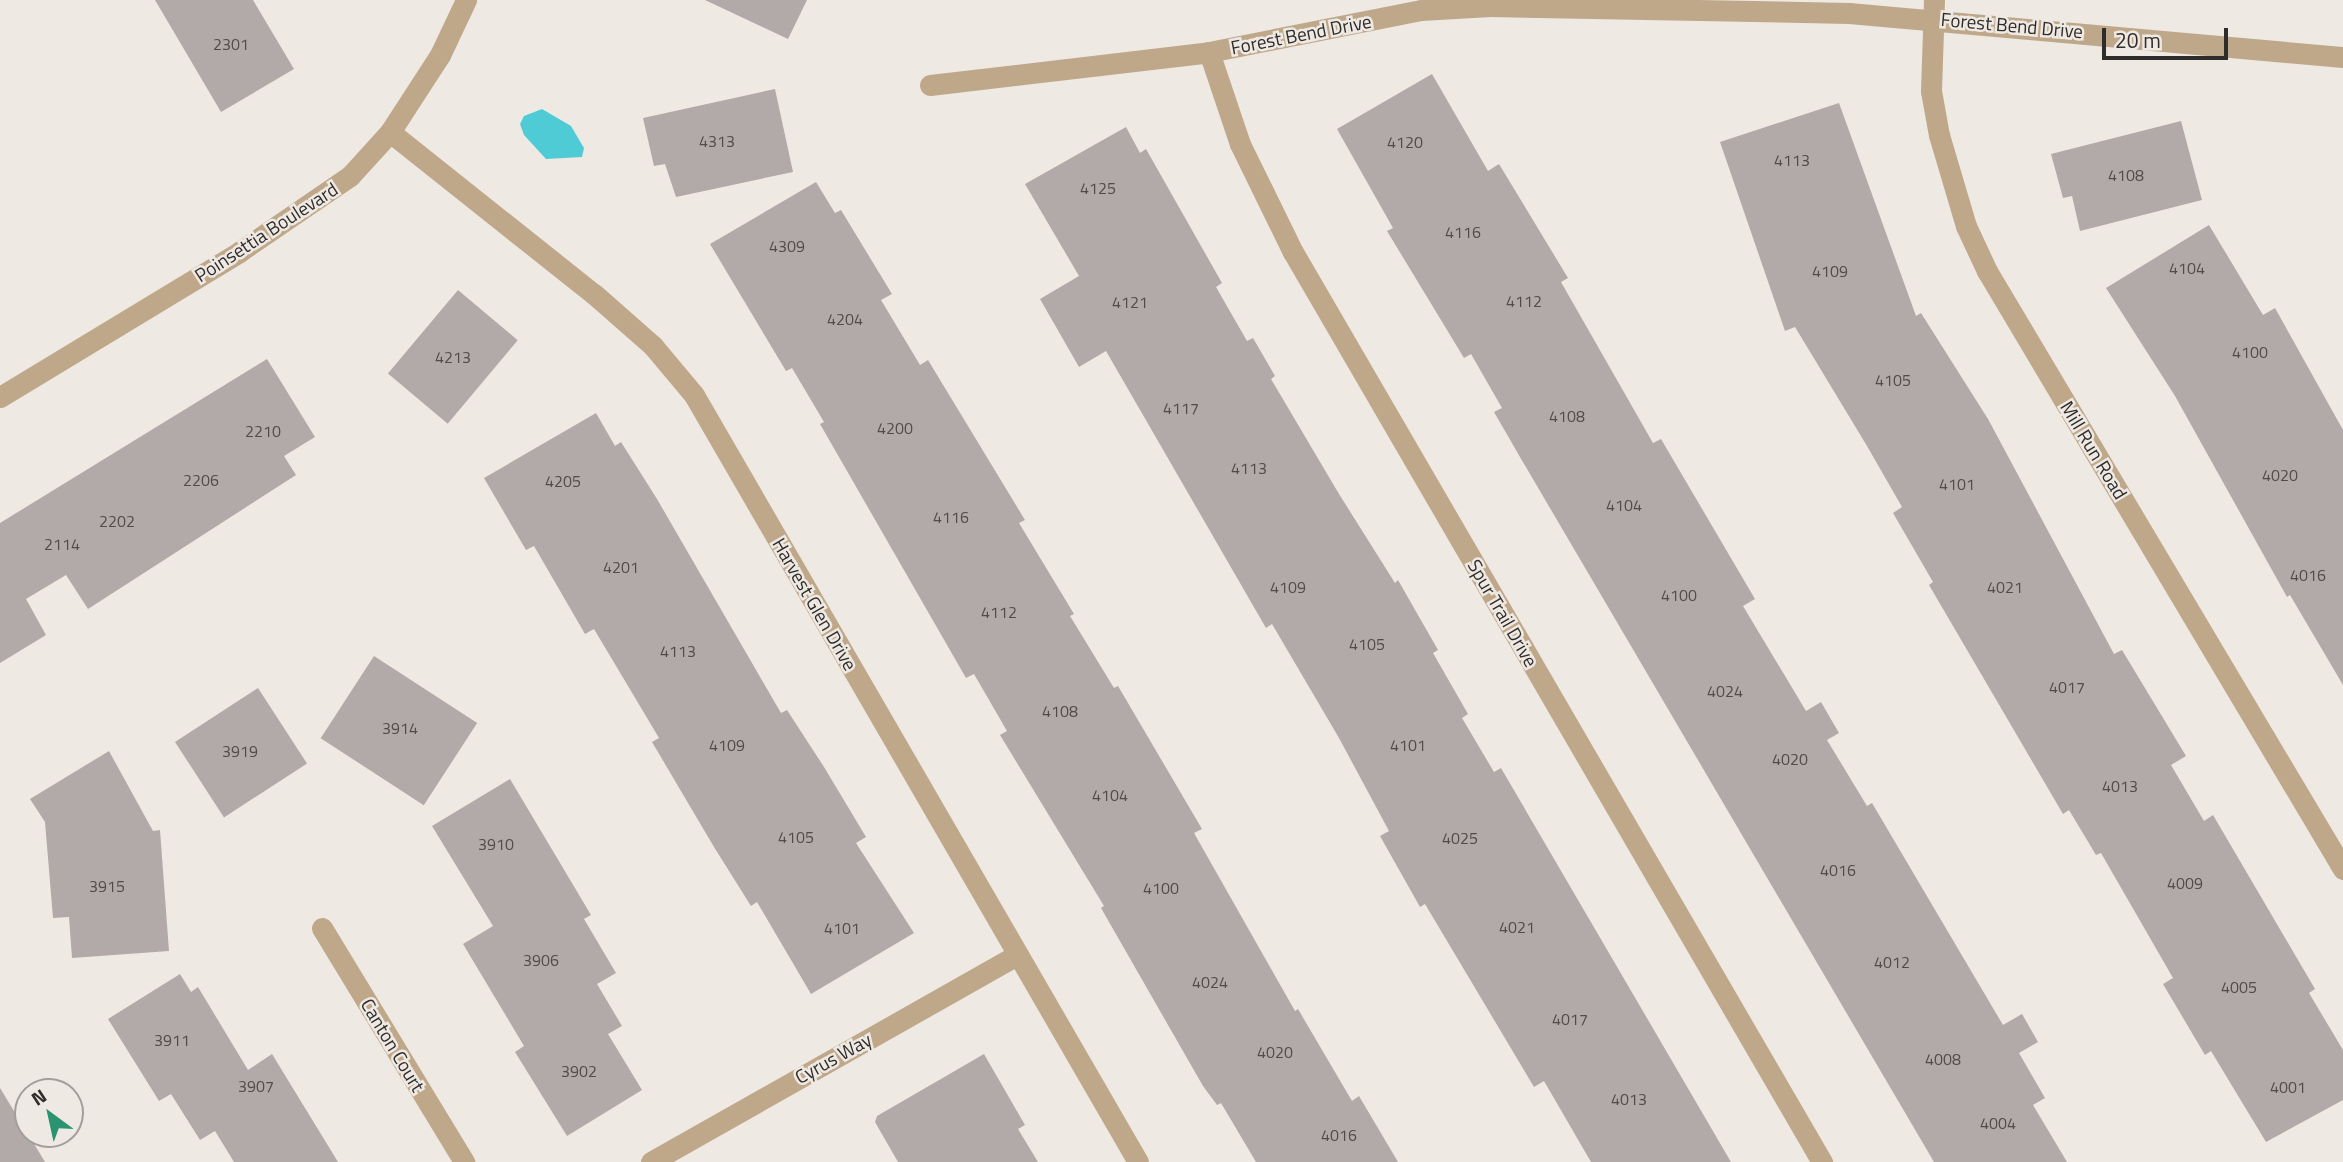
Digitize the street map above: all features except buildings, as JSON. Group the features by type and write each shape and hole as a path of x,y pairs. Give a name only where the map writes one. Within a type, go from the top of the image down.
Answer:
{"street":[{"name":"Poinsettia Boulevard","path":"0,397 296,216 350,176 390,132 440,55 466,0"},
{"name":"Forest Bend Drive","path":"930,85 1209,52 1421,10 1490,6 1849,13 1933,9 2343,57"},
{"name":"Mill Run Road","path":"1933,9 1931,91 1939,135 1959,204 1987,271 2343,869"},
{"name":"Spur Trail Drive","path":"1209,52 1240,144 1293,251 1822,1162"},
{"name":"Harvest Glen Drive","path":"390,132 604,303 653,346 694,395 1016,956 1138,1162"},
{"name":"Canton Court","path":"322,928 464,1162"},
{"name":"Cyrus Way","path":"652,1162 1016,956"}],"water":[{"path":"542,109 571,126 584,148 582,157 546,159 524,135 520,124 524,116"}]}
